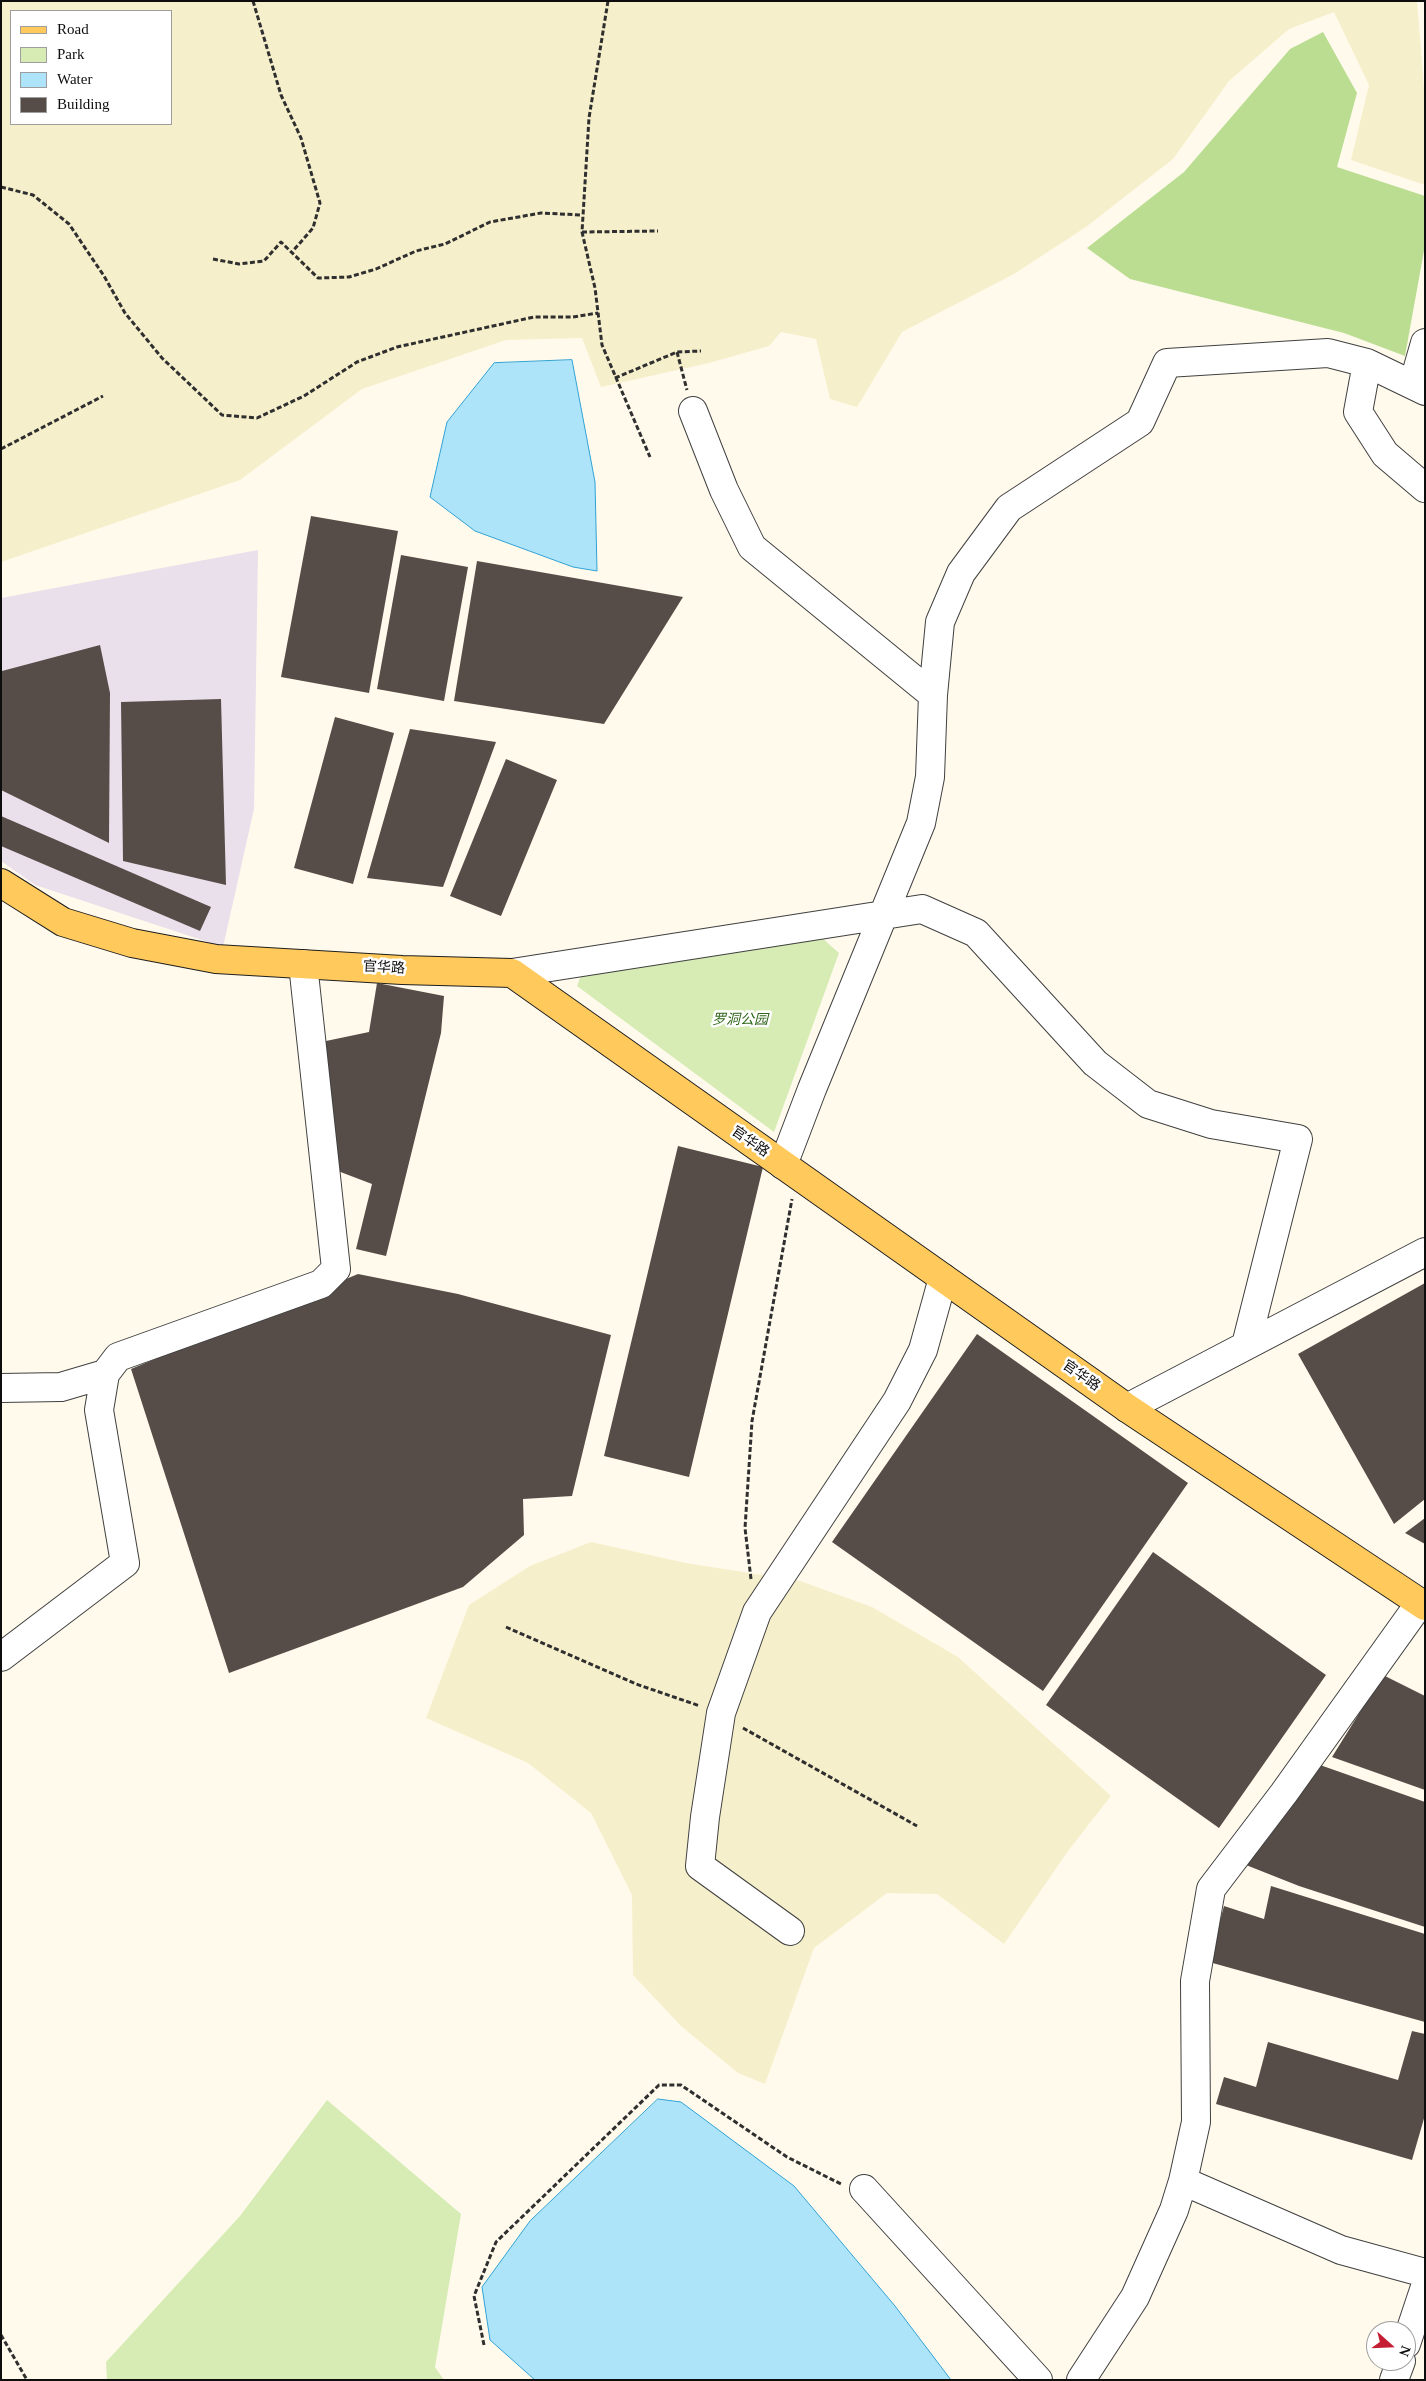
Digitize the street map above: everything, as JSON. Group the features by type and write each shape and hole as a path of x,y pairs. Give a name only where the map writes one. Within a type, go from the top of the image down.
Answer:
{"main road":[{"name":"官华路","path":"1,884 63,922 132,943 216,959 512,973 1127,1408 1422,1604"}],"street":[{"path":"790,1170 812,1089 920,823 930,777 933,695 940,622 961,573 1009,508 1140,422 1167,363 1328,353 1367,363 1419,388 1425,343"},
{"path":"1367,363 1358,412 1384,454 1425,488"},
{"path":"693,411 724,490 752,547 933,695"},
{"path":"512,973 922,909 976,933 1095,1063 1148,1104 1211,1124 1298,1139 1246,1345"},
{"path":"1,1657 125,1563 99,1410 105,1374 118,1357 320,1284 336,1269 303,964"},
{"path":"1127,1408 1425,1252"},
{"path":"790,1931 700,1866 704,1817 721,1713 757,1612 896,1402 923,1350 944,1278"},
{"path":"1,1388 61,1386 105,1374"},
{"path":"1081,2380 1135,2297 1174,2210 1183,2181 1196,2122 1195,1981 1211,1889 1284,1793 1422,1604"},
{"path":"1183,2181 1341,2250 1425,2273"},
{"path":"869,2195 1038,2380"},
{"path":"1414,2321 1425,2286"}],"path":[{"path":"253,1 280,95 301,138 320,203 313,228 292,252"},
{"path":"608,1 589,118 582,232 595,288 602,345 650,457"},
{"path":"1,187 33,195 69,224 104,276 125,313 162,358 222,415 257,418 304,396 357,362 397,348 534,317 572,317 598,314"},
{"path":"213,259 239,264 264,261 280,242 318,278 349,277 376,269 416,251 445,244 490,222 541,213 582,216"},
{"path":"582,232 658,231"},
{"path":"615,378 677,352 702,351"},
{"path":"677,352 693,411"},
{"path":"1,449 102,396"},
{"path":"757,1612 752,1596 745,1528 752,1421 790,1170"},
{"path":"484,2344 474,2296 496,2242 659,2085 681,2086 787,2156 869,2195"},
{"path":"1,2335 27,2380"}],"shaded area":[{"path":"1,1 1417,1 1425,101 1425,185 1351,160 1369,85 1334,12 1289,29 1229,81 1173,159 1086,227 1014,274 902,332 857,407 830,399 816,339 781,332 769,346 709,363 601,387 582,338 506,340 362,389 240,480 1,562"},
{"path":"258,550 254,809 223,947 35,885 1,861 1,598"},
{"path":"591,1542 686,1563 800,1581 872,1607 958,1657 1111,1796 1068,1851 1004,1944 937,1894 887,1893 814,1948 765,2084 738,2073 681,2026 633,1975 632,1895 591,1813 528,1763 426,1718 469,1605 530,1566"}],"green space":[{"path":"1323,32 1357,93 1337,167 1425,196 1425,245 1405,356 1344,333 1130,279 1087,248 1184,172 1290,49"},
{"name":"罗洞公园","path":"821,937 839,953 774,1132 577,986 582,973"},
{"path":"327,2100 461,2214 435,2367 444,2380 107,2380 106,2362 240,2216"}],"water":[{"path":"572,360 595,482 597,571 573,567 475,531 430,497 447,422 494,363"},
{"path":"658,2099 681,2102 794,2186 895,2306 951,2380 535,2380 490,2340 482,2287 530,2221"}],"building":[{"path":"311,516 398,531 369,693 281,677"},
{"path":"401,555 468,567 444,701 377,689"},
{"path":"477,561 683,597 604,724 454,701"},
{"path":"100,645 110,693 109,843 1,790 2,671"},
{"path":"221,699 226,885 123,861 121,702"},
{"path":"335,717 394,733 353,884 294,868"},
{"path":"410,729 496,742 443,887 367,878"},
{"path":"506,759 557,780 501,916 450,896"},
{"path":"1,816 211,907 200,931 1,846"},
{"path":"377,983 444,996 441,1033 386,1256 356,1249 372,1184 330,1168 326,1041 369,1032"},
{"path":"678,1146 763,1167 689,1477 604,1456"},
{"path":"358,1274 458,1294 611,1335 572,1496 523,1499 524,1535 463,1587 229,1673 131,1369"},
{"path":"1425,1283 1425,1499 1394,1524 1298,1354"},
{"path":"977,1334 1188,1483 1043,1691 832,1542"},
{"path":"1425,1518 1425,1544 1405,1533"},
{"path":"1153,1552 1326,1675 1219,1828 1046,1705"},
{"path":"1383,1675 1425,1696 1425,1790 1332,1757"},
{"path":"1320,1765 1425,1802 1425,1927 1299,1886 1246,1865"},
{"path":"1271,1886 1425,1934 1425,2022 1209,1962 1224,1906 1264,1919"},
{"path":"1412,2031 1425,2034 1425,2115 1412,2160 1216,2104 1224,2077 1256,2087 1268,2042 1398,2080"}]}
